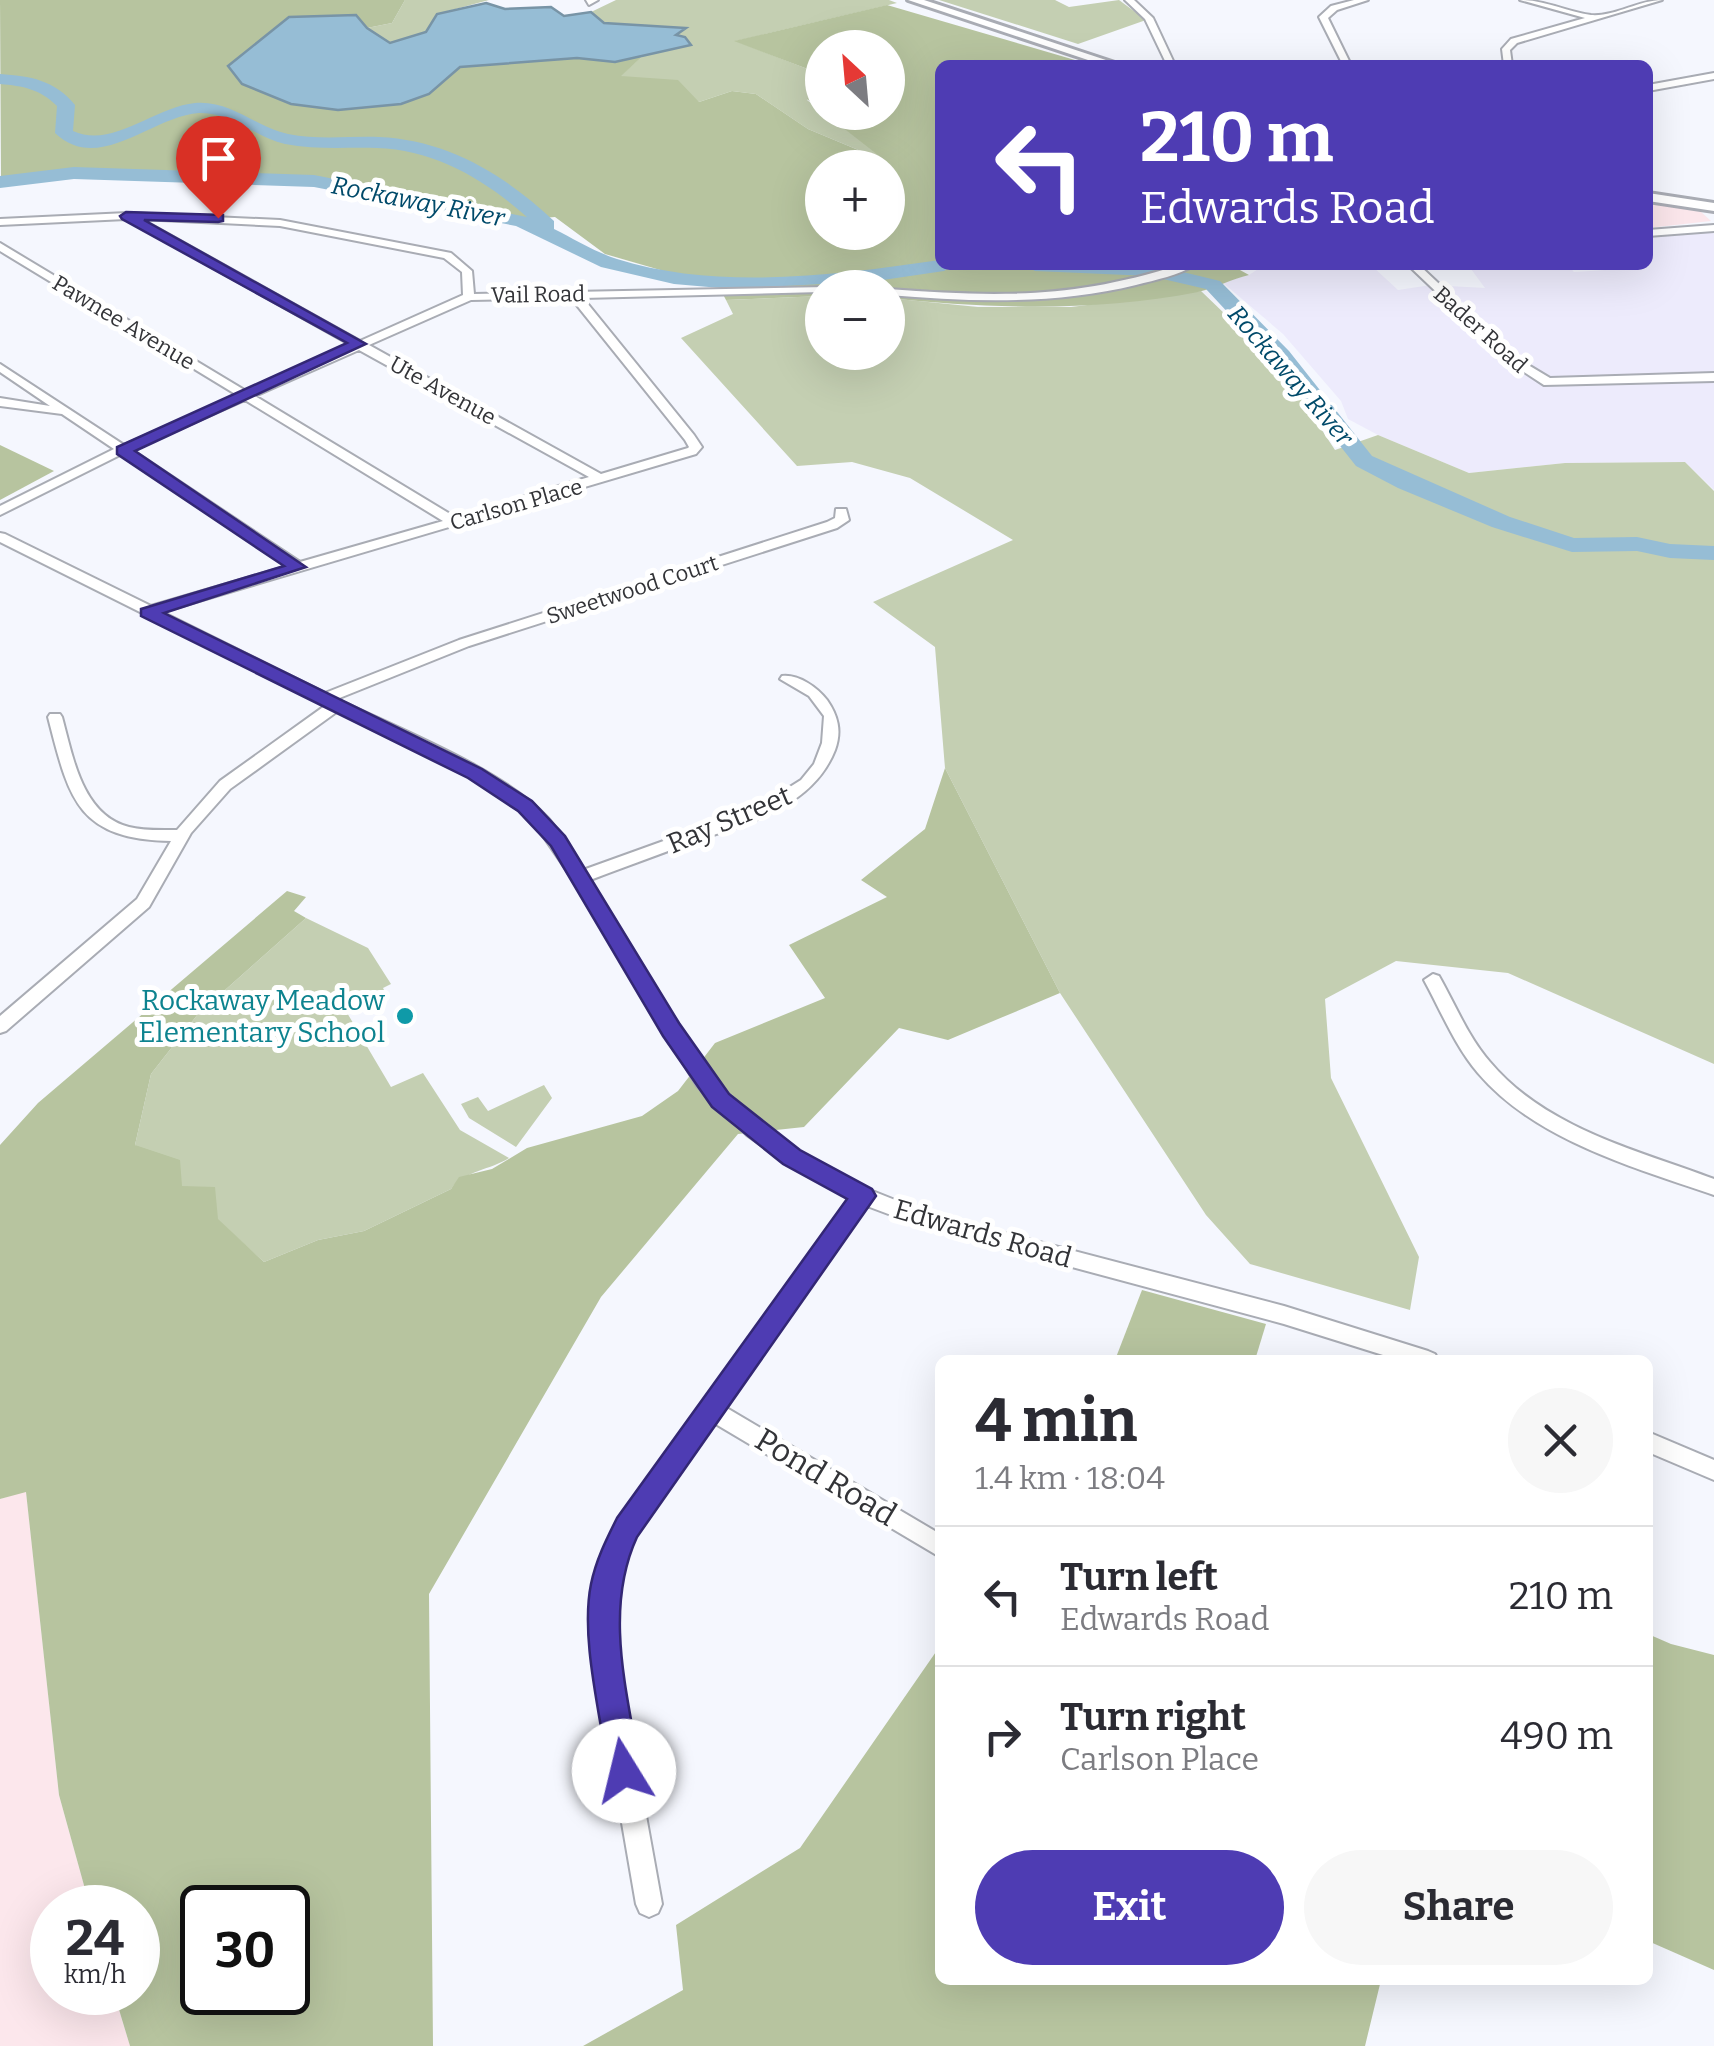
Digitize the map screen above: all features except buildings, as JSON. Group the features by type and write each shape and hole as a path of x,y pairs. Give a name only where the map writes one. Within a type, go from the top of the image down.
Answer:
{"main road":[{"path":"913,0 1099,60"},
{"path":"1653,198 1714,207"}],"street":[{"path":"1130,0 1149,18 1168,60"},
{"path":"1345,60 1323,17 1334,8 1364,0"},
{"path":"1524,0 1594,18"},
{"path":"1507,60 1506,48 1510,43 1658,0"},
{"path":"1653,87 1714,76"},
{"path":"0,222 126,216 280,223 441,253 467,271 469,297"},
{"name":"Ute Avenue","path":"126,216 601,480"},
{"path":"1653,233 1714,228"},
{"name":"Pawnee Avenue","path":"0,246 454,522"},
{"path":"905,293 993,300 1058,299 1141,282 1176,270"},
{"name":"Bader Road","path":"1418,270 1526,369 1556,383 1714,377"},
{"name":"Vail Road","path":"0,511 123,450 469,297 805,289"},
{"name":"Carlson Place","path":"148,612 601,480 696,447 574,294"},
{"path":"0,367 298,567"},
{"path":"0,402 66,411"},
{"name":"Sweetwood Court","path":"0,1026 143,903 182,836 225,784 330,702 414,662 832,525 842,520 840,512"},
{"name":"Edwards Road","path":"0,537 504,791 543,823 580,877 671,1030 720,1100 792,1157 863,1196 971,1233 1284,1315 1412,1355"},
{"name":"Ray Street","path":"580,877 781,803 809,781 827,756 830,716 814,692 787,680"},
{"path":"55,717 87,808 97,819 129,833 182,836"},
{"path":"1433,980 1484,1068 1520,1102 1578,1133 1714,1187"},
{"path":"649,1904 606,1661 605,1588 612,1558 627,1528 863,1196"},
{"name":"Pond Road","path":"712,1410 935,1543"},
{"path":"1653,1444 1714,1470"}],"shaded area":[{"path":"1653,204 1700,211 1711,221 1653,227"},
{"path":"1714,228 1714,490 1685,462 1565,463 1469,473 1378,435 1348,419 1341,401 1283,334 1222,282 1256,270 1376,270 1398,290 1431,285 1485,288 1472,270 1653,270 1653,232"},
{"path":"26,1491 59,1795 84,1885 30,1885 30,2015 121,2015 130,2046 0,2046 0,1499"}],"green space":[{"path":"0,0 405,0 392,23 367,28 356,15 289,17 429,94 459,67 577,58 615,62 644,55 621,76 678,80 699,102 732,91 756,94 805,130 858,150 805,150 805,250 905,250 905,150 872,150 846,130 905,130 905,30 805,30 805,68 734,41 887,5 1075,60 935,60 935,270 1240,270 1249,275 1198,292 1121,303 1004,306 905,300 905,270 805,270 805,297 726,300 719,287 605,254 555,217 530,219 327,179 77,170 1,179"},
{"path":"405,0 489,0 437,14 426,32 390,43 367,28 392,23"},
{"path":"616,0 897,3 736,41 805,68 805,127 756,94 732,91 699,102 620,76 644,55 690,45 675,36 685,29 604,23 591,12"},
{"path":"939,0 1055,0 1069,7 1119,0 1146,20 1078,44"},
{"path":"810,130 847,130 873,150 858,150"},
{"path":"1201,291 1281,368 1335,450 1378,435 1469,473 1565,463 1685,462 1714,491 1714,1064 1508,973 1396,961 1325,999 1331,1078 1419,1257 1410,1310 1250,1264 1206,1215 1060,993 945,768 935,647 873,602 1013,540 910,478 852,462 797,466 681,338 733,314 726,300 805,297 805,370 905,370 905,300 978,307 1071,307"},
{"path":"0,445 54,471 0,500"},
{"path":"945,768 1060,993 948,1040 899,1028 804,1127 738,1134 601,1297 429,1594 433,2046 130,2046 121,2015 160,2015 160,1885 84,1885 59,1795 26,1492 0,1499 0,1145 38,1103 287,891 306,897 294,911 306,918 198,1014 151,1074 135,1145 180,1160 182,1186 215,1187 218,1219 264,1262 318,1240 364,1231 451,1189 459,1177 492,1169 527,1148 642,1116 678,1091 715,1043 825,998 789,945 887,897 861,880 925,829"},
{"path":"306,918 368,948 391,984 383,988 385,992 343,1006 391,1087 423,1073 460,1130 509,1158 470,1174 451,1189 364,1231 318,1240 264,1262 135,1145 151,1074 198,1014"},
{"path":"544,1085 552,1098 516,1147 469,1118 461,1104 478,1097 488,1111"},
{"path":"1142,1290 1266,1324 1257,1355 1117,1355"},
{"path":"1653,1636 1714,1655 1714,1970 1653,1943"},
{"path":"935,1653 935,1985 1380,1985 1365,2046 583,2046 683,1990 676,1925 800,1848"}],"water":[{"path":"486,3 505,9 551,7 564,16 591,12 604,23 686,28 676,35 685,37 691,45 615,62 577,58 460,67 429,94 401,104 338,110 291,104 242,84 228,66 289,17 356,15 367,28 390,43 426,32 437,14"}],"waterway":[{"path":"0,79 28,82 59,97 66,105 64,133 89,143 118,137 171,114 201,108 224,112 287,139 395,144 429,150 484,175 518,198 547,225"},
{"name":"Rockaway River","path":"0,182 74,173 314,181 522,221 608,263 674,278 732,283 876,275 935,266"},
{"name":"Rockaway River","path":"1150,270 1213,285 1281,356 1364,461 1406,483 1501,522 1572,545 1637,544 1670,551 1714,553"}],"place":[{"name":"Rockaway Meadow Elementary School","path":"405,1016"}],"route":[{"path":"218,218 126,216 358,344 123,450 298,567 148,612 475,773 525,806 558,842 703,1081 754,1130 826,1178 863,1196 627,1528 612,1558 603,1623 624,1771"}]}
